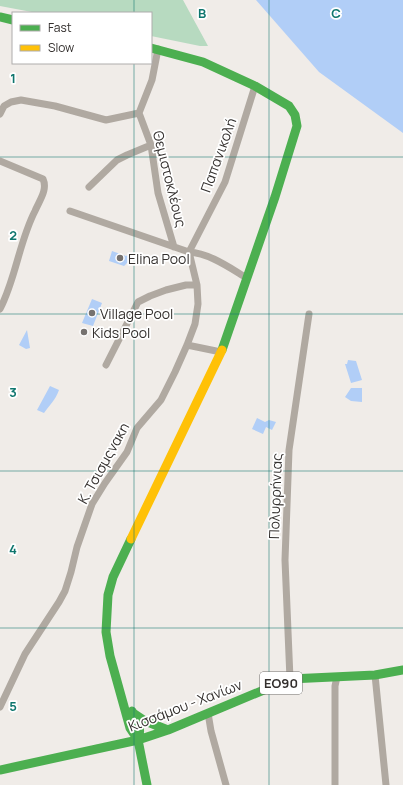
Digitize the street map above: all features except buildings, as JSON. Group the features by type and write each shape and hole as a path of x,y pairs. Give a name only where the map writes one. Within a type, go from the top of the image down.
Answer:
{"street":[{"path":"0,17 12,20"},
{"path":"0,114 4,106 11,102 21,100 55,106 106,120 139,113 152,80 154,49 203,62 255,86 289,106 295,115 297,126 275,197 220,352 141,518 111,586 107,602 106,632 112,663 130,728 138,740 147,785"},
{"name":"Παπανικολή","path":"189,252 225,182 255,86"},
{"name":"Θεμιστοκλέους","path":"139,113 151,146 158,193 174,247"},
{"path":"89,187 117,160 151,146"},
{"path":"0,161 44,180 45,186 33,213 3,295 0,310"},
{"path":"70,211 189,252 198,252 247,278"},
{"name":"Κ. Τσισμςνακη","path":"0,707 25,654 59,602 64,591 92,504 120,460 127,452 137,428 161,400 187,345 195,324 198,304 197,285 189,252"},
{"path":"106,365 138,302 166,290 197,285"},
{"name":"Πολυρρήνιας","path":"290,680 285,560 289,450 309,314"},
{"path":"187,345 220,352"},
{"name":"Κισσάμου - Χανίων","path":"0,770 138,740 168,730 290,680 375,675 403,670"},
{"path":"375,675 376,698 386,785"},
{"path":"335,785 335,686 337,677"},
{"path":"121,692 140,727 141,732 138,740"},
{"path":"133,713 145,721 168,730"},
{"path":"208,713 211,731 226,785"}],"green space":[{"path":"0,0 183,0 208,46 200,46 152,36 152,12 32,12 0,6"}],"water":[{"path":"256,0 403,0 403,133 319,72"},
{"name":"Elina Pool","path":"112,251 126,256 130,254 132,261 124,266 109,261"},
{"name":"Village Pool","path":"92,299 102,303 93,326 82,323"},
{"path":"27,330 30,348 26,349 19,345"},
{"path":"348,360 356,361 362,380 351,383 345,364 347,364"},
{"path":"50,386 59,390 54,400 44,413 37,410"},
{"path":"351,388 362,388 362,402 351,401 345,397"},
{"path":"257,418 265,422 269,420 276,422 272,430 266,427 263,434 252,429"}],"traffic: fast":[{"path":"0,17 12,20"},
{"path":"152,48 203,62 255,86 289,106 295,115 297,126 275,197 222,350"},
{"path":"131,539 113,577 108,595 106,632 110,656 130,728 138,740 147,785"},
{"path":"0,770 138,740 168,730 290,679 375,675 403,670"},
{"path":"132,711 139,725 140,732 138,740"},
{"path":"133,713 145,721 168,730"}],"traffic: slow":[{"path":"131,539 222,350"}],"place":[{"name":"Elina Pool","path":"120,258"},
{"name":"Village Pool","path":"92,313"},
{"name":"Kids Pool","path":"84,332"}]}
